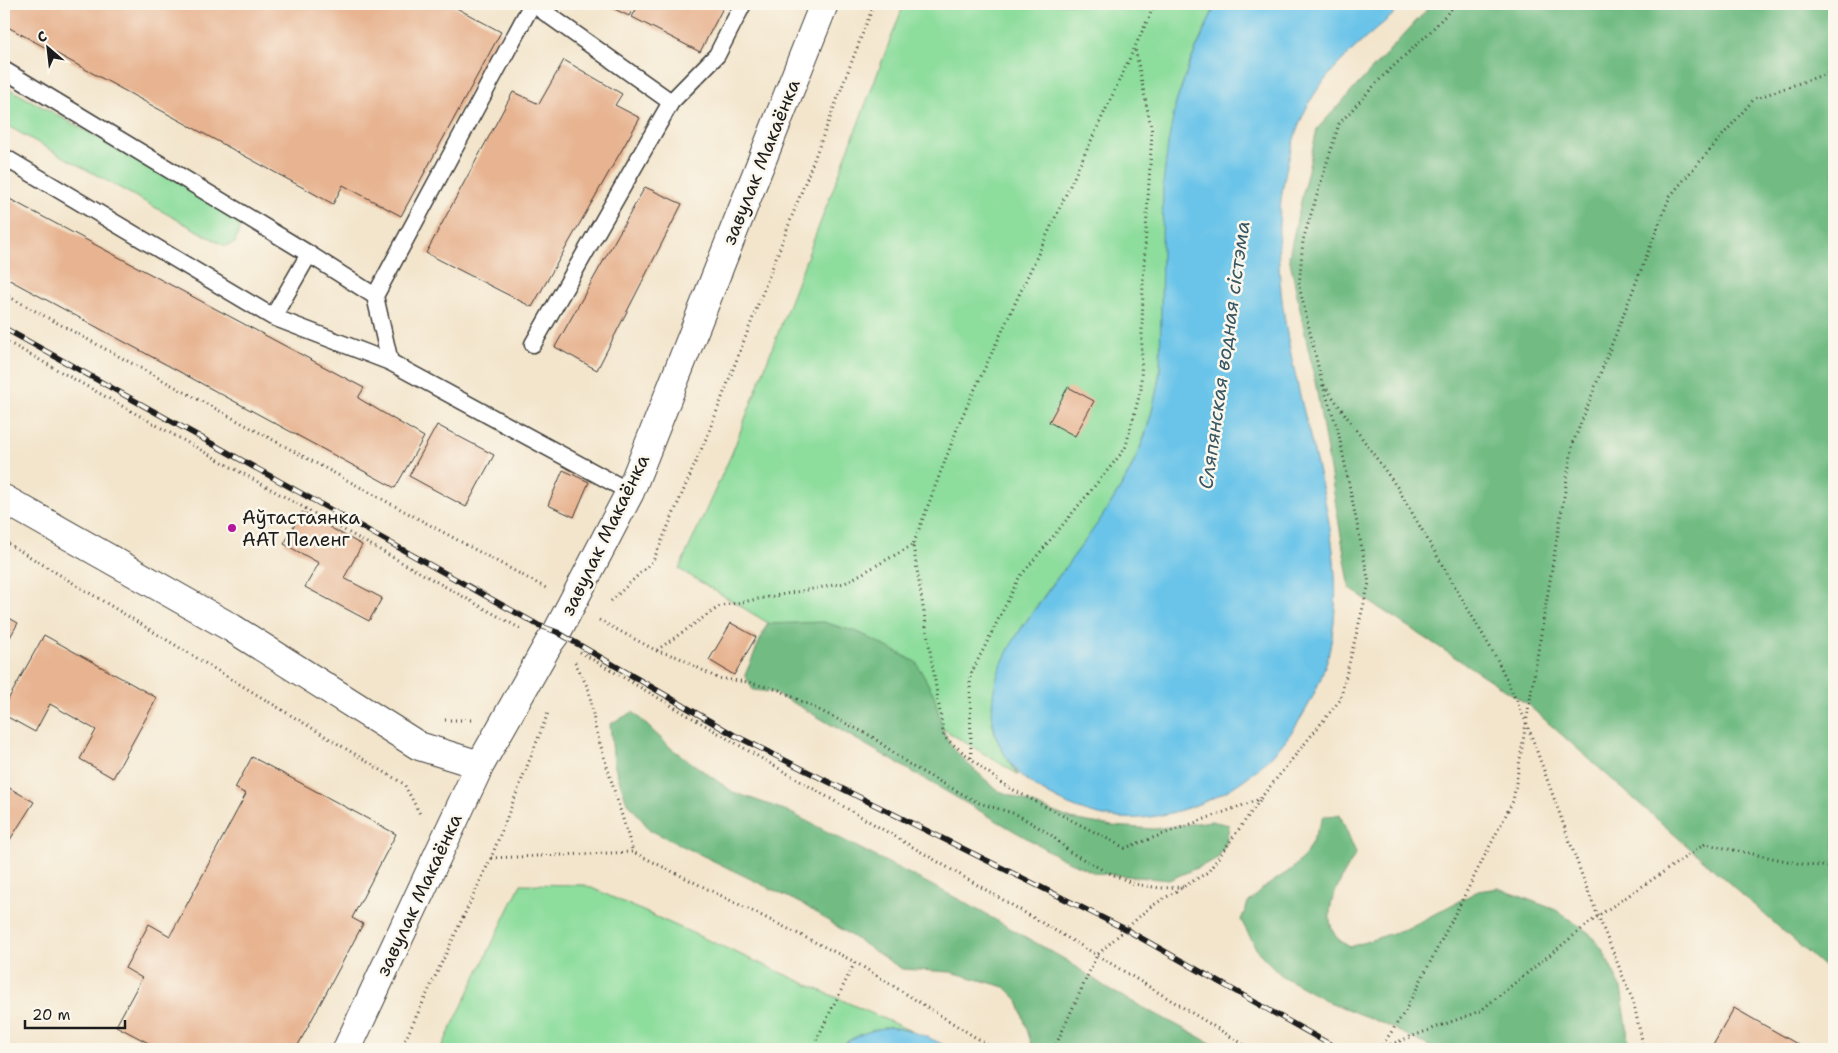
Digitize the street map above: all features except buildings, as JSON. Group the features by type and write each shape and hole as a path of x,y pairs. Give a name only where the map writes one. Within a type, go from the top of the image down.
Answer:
{"street":[{"name":"завулак Макаёнка","path":"347,1049 480,765 557,632 630,492 824,4"},
{"path":"4,499 232,628 418,746 480,765"}],"lane":[{"path":"390,362 375,296 532,4 671,102"},
{"path":"534,344 671,102 717,55 743,4"},
{"path":"4,70 309,254 375,296"},
{"path":"4,157 273,317 390,362 630,492"},
{"path":"273,317 309,254"}],"path":[{"path":"1155,4 960,420 913,545 944,737 1004,785 1125,848 1260,799"},
{"path":"1054,1049 1097,955 1150,907 1208,872 1260,799 1340,700 1369,583 1338,430 1322,383 1299,286 1304,240 1339,124 1382,77 1429,33 1456,4"},
{"path":"1831,4 1834,8"},
{"path":"972,759 970,676 1019,578 1125,449 1141,389 1143,282 1152,132 1134,47"},
{"path":"1381,1049 1404,1013 1513,801 1573,443 1670,196 1754,98 1834,71"},
{"path":"4,294 546,588"},
{"path":"4,340 528,633 549,643 580,652 1097,955 1251,1049"},
{"path":"1322,383 1397,487 1497,659 1527,724 1598,916 1633,1001 1644,1049"},
{"path":"4,541 404,784 422,819"},
{"path":"656,651 720,606 844,583 913,545"},
{"path":"599,620 656,651 678,658 717,678 746,682 779,690 871,736 913,767 978,803 1016,814 1050,834 1070,852 1101,869 1134,884 1160,888 1184,887"},
{"path":"575,662 589,690 595,727 633,852"},
{"path":"1381,1049 1480,1012 1598,916 1705,844 1806,865 1834,867"},
{"path":"491,858 633,852 855,962 994,1049"},
{"path":"812,1049 855,962"}],"green space":[{"path":"904,4 1216,4 1189,65 1176,103 1160,371 1154,405 1145,436 1125,480 1109,507 1021,628 998,675 994,692 993,725 1000,745 1019,775 679,569 732,453"},
{"path":"1432,4 1834,4 1834,976 1527,704 1350,589 1316,386 1289,256 1317,129"},
{"path":"4,86 224,206 240,227 235,243 225,246 4,124"},
{"path":"823,622 860,633 916,662 934,695 943,731 953,748 997,790 1071,819 1112,826 1154,829 1211,821 1229,825 1226,844 1217,859 1169,880 1095,873 1061,858 792,702 772,692 753,690 745,675 767,624"},
{"path":"633,712 672,749 733,792 787,811 962,901 1066,960 1110,990 1222,1049 1033,1049 1018,1000 1005,987 951,972 902,969 804,905 650,830 626,800 614,764 610,724"},
{"path":"1340,815 1356,853 1331,903 1331,925 1335,935 1340,940 1350,947 1408,928 1478,891 1498,888 1556,910 1589,933 1602,949 1621,988 1627,1027 1628,1049 1435,1049 1382,1023 1329,1002 1282,976 1258,952 1241,920 1248,903 1262,889 1292,869 1306,854 1324,816"},
{"path":"521,884 585,885 911,1031 889,1027 851,1039 838,1049 441,1049"}],"water":[{"name":"Сляпянская водная сістэма","path":"1216,4 1405,4 1340,63 1317,90 1299,124 1283,186 1280,209 1279,256 1282,303 1295,373 1319,472 1332,541 1335,609 1331,642 1320,679 1301,717 1278,749 1250,775 1217,796 1179,811 1141,818 1105,816 1086,812 1068,805 1031,783 1016,770 1005,755 997,739 993,722 992,703 995,684 1002,663 1012,644 1029,617 1092,531 1125,480 1150,420 1160,371 1163,185 1168,144 1176,103 1189,65"},
{"path":"889,1027 922,1035 951,1049 838,1049 862,1034"}],"railway":[{"path":"4,328 538,625 557,632 734,735 1125,929 1338,1049"}],"place":[{"name":"Аўтастаянка ААТ Пеленг","path":"232,528"}]}
